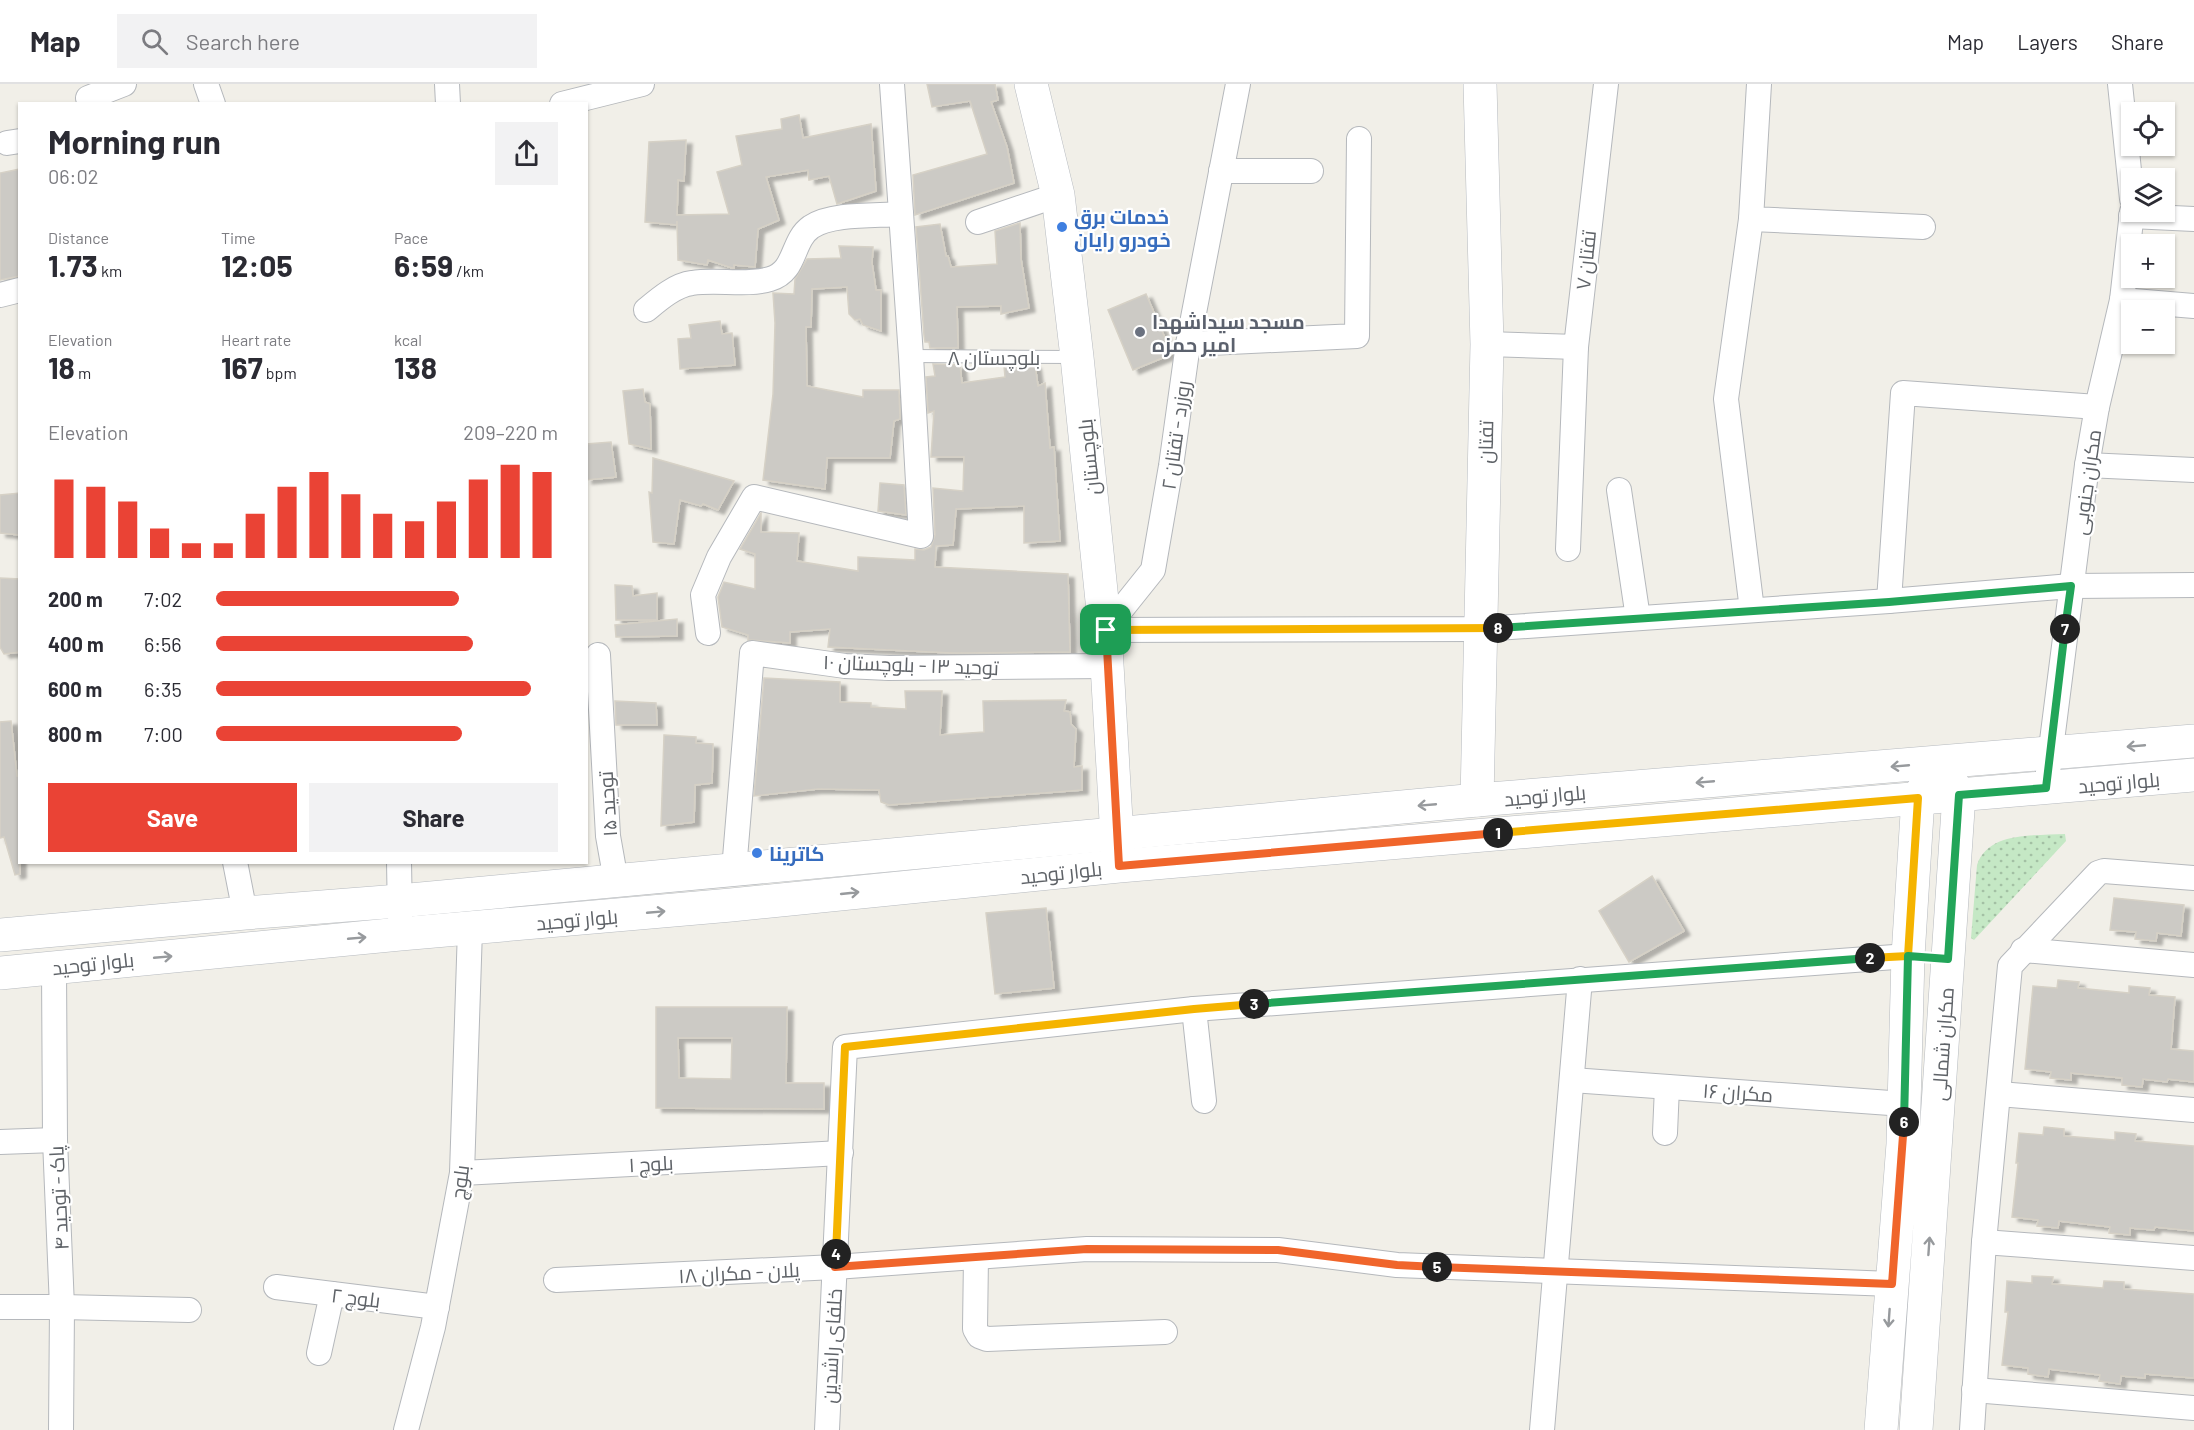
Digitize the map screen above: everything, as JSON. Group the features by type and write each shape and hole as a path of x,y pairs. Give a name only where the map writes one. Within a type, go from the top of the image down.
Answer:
{"main road":[{"name":"بلوچستان","path":"1031,84 1058,195 1077,357 1106,630 1119,866"},
{"name":"تفتان","path":"1478,800 1486,344 1480,84"},
{"name":"بلوار توحید","path":"0,935 399,901 1478,800 2194,741"},
{"path":"1940,763 1959,795"},
{"name":"مکران شمالی","path":"1881,1430 1904,1104 1908,956 1918,798 1940,763"},
{"name":"بلوار توحید","path":"0,973 731,905 1119,866 2194,775"},
{"name":"مکران شمالی","path":"1916,1430 1959,795"},
{"path":"1908,956 1948,959"}],"street":[{"path":"88,95 124,84"},
{"path":"206,84 212,102"},
{"path":"447,84 448,102"},
{"path":"570,102 642,84"},
{"path":"708,633 703,595 719,557 754,497 921,536 892,84"},
{"name":"روزرد - تفتان ۲","path":"1106,630 1153,570 1172,466 1188,344 1238,84"},
{"name":"تفتان ۷","path":"1568,549 1576,347 1606,84"},
{"path":"1752,610 1726,399 1751,219 1759,84"},
{"name":"مکران جنوبی","path":"2120,84 2128,168"},
{"path":"1188,344 1358,336 1359,139"},
{"path":"1221,171 1311,171"},
{"path":"978,222 1058,195"},
{"path":"646,310 663,296 691,283 725,283 770,279 776,276 790,265 796,246 809,228 825,220 901,214"},
{"path":"2175,216 2194,219"},
{"path":"1751,219 1923,227"},
{"name":"مکران جنوبی","path":"2122,300 2131,222"},
{"path":"0,295 18,290"},
{"name":"مکران جنوبی","path":"2046,788 2087,465 2097,407 2121,304"},
{"path":"2175,304 2194,306"},
{"path":"1486,344 1576,347"},
{"path":"1889,602 1903,393 2097,407"},
{"path":"2087,465 2194,470"},
{"path":"1619,490 1638,618"},
{"path":"1106,630 1482,629 1889,602 2071,586 2194,585"},
{"name":"توحید ۱۳ - بلوچستان ۱۰","path":"734,870 752,653 845,666 889,668 1108,666"},
{"name":"توحید ۱۵","path":"598,655 608,836 616,881"},
{"path":"236,864 245,913"},
{"path":"399,864 400,934"},
{"path":"1971,1430 1984,1242 2010,966 2098,873 2104,871 2194,878"},
{"name":"بلوچ","path":"406,1430 436,1307 462,1173 470,929"},
{"path":"2023,950 2194,965"},
{"path":"1204,1101 1194,1009 1908,956"},
{"name":"پاک - توحید ۴","path":"54,967 55,1140 62,1307 61,1430"},
{"path":"1542,1430 1580,979"},
{"name":"خلفای راشدین","path":"827,1430 845,1047 1194,1009"},
{"name":"مکران ۱۶","path":"1572,1080 1904,1104"},
{"path":"1665,1133 1667,1087"},
{"path":"1999,1094 2194,1110"},
{"path":"0,1142 55,1140"},
{"name":"بلوچ ۱","path":"462,1173 841,1153"},
{"path":"1984,1242 2194,1258"},
{"name":"پلان - مکران ۱۸","path":"556,1280 835,1267 1087,1249 1278,1250 1397,1265 1892,1284"},
{"path":"976,1257 975,1329 979,1336 987,1339 1165,1332"},
{"name":"بلوچ ۲","path":"276,1287 436,1307"},
{"path":"319,1353 332,1294"},
{"path":"0,1307 189,1310"},
{"path":"1974,1390 2194,1408"}],"lane":[{"name":"بلوچستان ۸","path":"911,356 1077,357"}],"green space":[{"path":"2065,834 2066,841 1974,940 1971,938 1977,865 1983,854 1991,846 2014,838"}],"building":[{"path":"927,84 995,84 998,100 991,102 1007,147 1014,183 915,215 913,175 987,154 970,101 932,107"},
{"path":"799,115 803,138 871,124 876,191 837,204 829,176 809,180 808,170 766,177 779,220 758,229 755,267 734,265 732,268 708,260 707,265 678,260 677,221 677,225 645,222 649,142 686,140 684,181 678,180 677,215 729,214 717,172 742,165 736,136 782,129 781,119"},
{"path":"18,169 18,276 0,280 0,173"},
{"path":"1020,223 1021,259 1029,308 1001,314 1001,306 957,307 958,348 930,348 929,342 925,342 924,335 916,227 940,224 946,256 948,256 951,267 997,264 995,231"},
{"path":"839,246 873,247 872,263 876,290 881,290 881,331 863,325 860,319 855,320 849,314 847,287 812,289 811,327 806,327 807,386 863,397 863,390 899,390 900,419 894,421 890,458 827,458 825,489 763,480 773,394 775,323 773,293 794,294 795,279 807,259 841,258"},
{"name":"مسجد سیداشهدا امیر حمزه","path":"1146,294 1172,354 1133,370 1108,310"},
{"path":"720,321 722,334 732,333 735,365 680,369 678,339 691,338 689,325"},
{"path":"933,364 960,365 962,383 1005,377 1004,366 1035,365 1038,386 1045,383 1050,448 1054,447 1060,541 1024,543 1024,506 956,509 953,545 936,546 935,567 1068,574 1070,652 952,653 828,647 830,629 790,632 790,643 748,640 748,635 722,627 718,597 724,582 755,589 755,554 740,549 761,513 761,532 799,533 797,561 858,571 858,557 915,560 915,549 924,550 931,547 935,535 933,488 963,491 964,457 931,457 934,411 928,413 926,377 935,376"},
{"path":"643,389 645,402 650,404 651,449 629,444 623,391"},
{"path":"611,442 616,477 588,480 588,444"},
{"path":"653,458 734,481 718,510 703,504 701,506 680,500 674,544 653,542 649,492 652,493"},
{"path":"880,483 904,485 906,515 878,511"},
{"path":"18,493 18,535 0,533 0,495"},
{"path":"0,578 18,579 18,652 4,654 0,647"},
{"path":"615,585 632,586 633,596 657,593 657,620 616,620"},
{"path":"677,619 677,636 616,637 615,625"},
{"path":"764,678 840,682 840,702 871,703 871,707 906,709 905,691 942,691 940,735 984,732 983,701 1066,700 1064,711 1070,712 1071,724 1076,729 1074,767 1082,766 1082,790 889,805 881,802 879,790 818,789 754,796"},
{"path":"615,701 656,703 657,725 616,725"},
{"path":"11,721 18,776 20,874 15,875 4,837 0,838 0,722"},
{"path":"664,735 696,737 696,743 713,744 712,783 695,785 694,822 661,826"},
{"path":"1652,876 1684,931 1629,962 1599,911"},
{"path":"2114,898 2184,905 2181,936 2157,933 2156,941 2135,939 2136,932 2110,930"},
{"path":"1046,908 1054,988 995,994 986,913"},
{"path":"2058,980 2079,982 2078,988 2129,993 2129,986 2150,988 2149,995 2175,997 2171,1049 2194,1051 2194,1082 2143,1079 2142,1087 2122,1085 2122,1078 2071,1073 2071,1080 2050,1078 2051,1072 2025,1069 2033,986 2057,988"},
{"path":"656,1007 787,1007 786,1083 824,1083 824,1109 656,1108","holes":["678,1038 732,1038 731,1079 679,1078"]},
{"path":"2044,1127 2064,1129 2064,1136 2115,1140 2115,1132 2136,1134 2135,1141 2194,1146 2194,1231 2155,1227 2154,1230 2130,1228 2130,1235 2109,1233 2110,1227 2059,1221 2058,1228 2037,1226 2038,1220 2012,1217 2019,1133 2043,1135"},
{"path":"2032,1276 2053,1277 2052,1284 2103,1288 2104,1281 2124,1282 2124,1289 2194,1294 2194,1378 2145,1374 2145,1378 2121,1376 2120,1384 2099,1381 2100,1375 2049,1369 2048,1377 2028,1374 2028,1368 2002,1365 2008,1312 2005,1312 2007,1281 2032,1283"}],"place":[{"name":"خدمات برق خودرو رایان","path":"1062,227"},
{"name":"مسجد سیداشهدا امیر حمزه","path":"1140,332"},
{"name":"کاترینا","path":"757,853"}],"route":[{"path":"1106,630 1119,866 1918,798 1908,956 1194,1009 845,1047 835,1267 1087,1249 1278,1250 1397,1265 1892,1284 1903,1143 1908,956 1948,959 1959,795 2046,788 2071,586 1889,602 1482,629 1106,630"}]}
